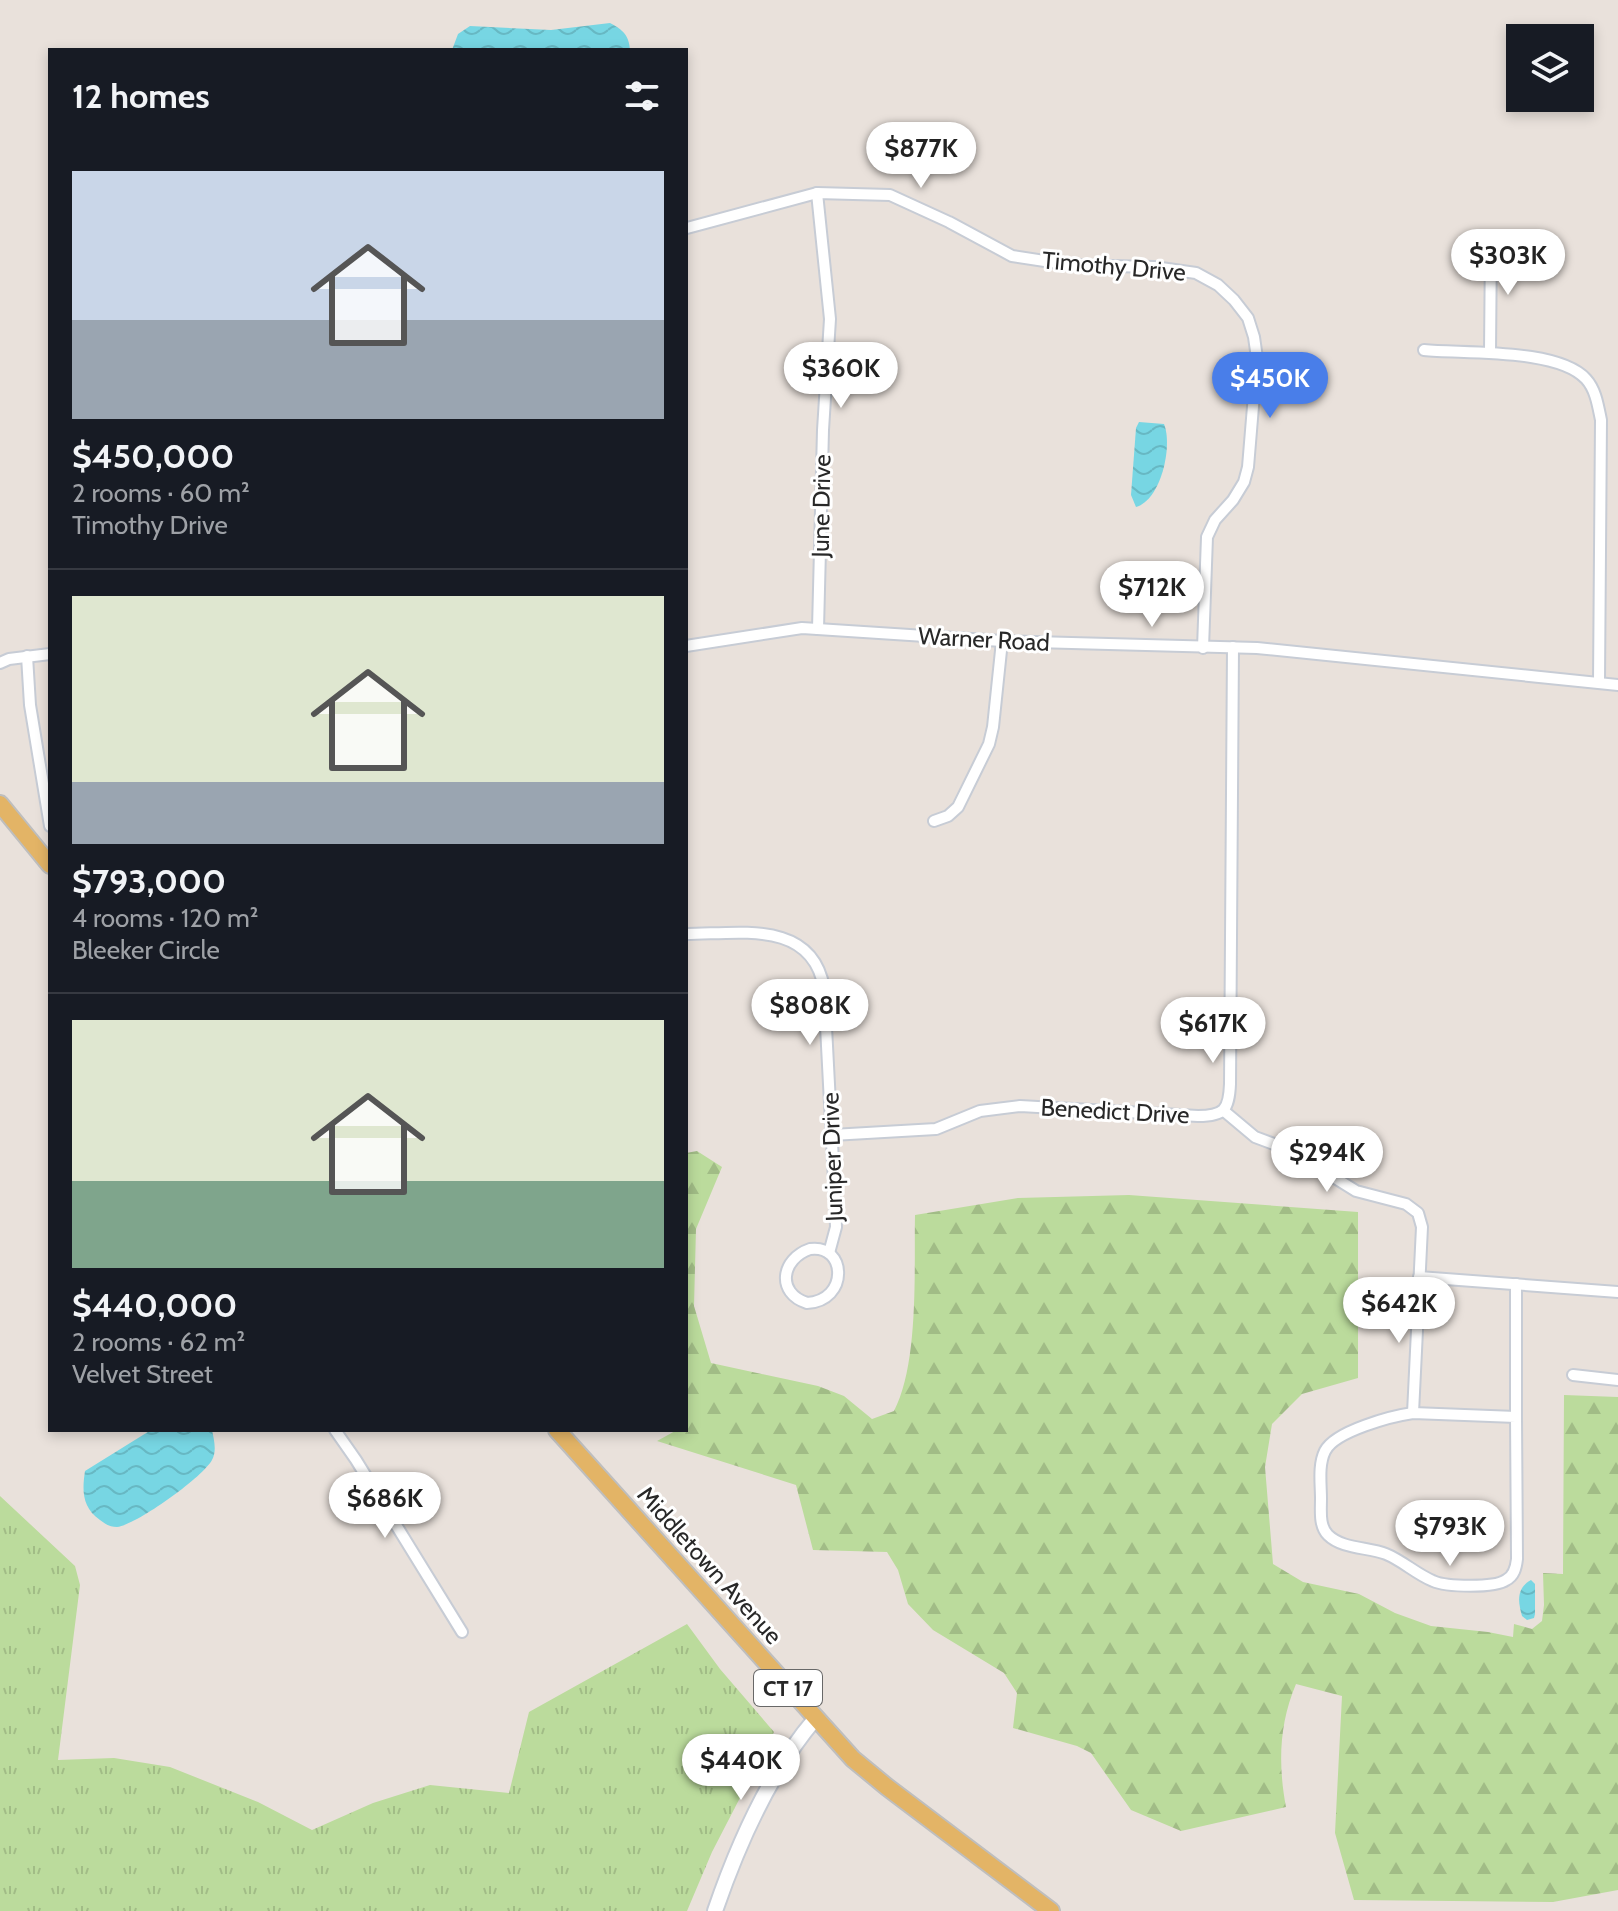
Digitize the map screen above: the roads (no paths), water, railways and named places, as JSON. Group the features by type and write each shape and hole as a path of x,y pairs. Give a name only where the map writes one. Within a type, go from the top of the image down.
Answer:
{"main road":[{"path":"0,804 48,861"},
{"name":"Middletown Avenue","path":"559,1432 853,1759 1051,1911"}],"street":[{"name":"Timothy Drive","path":"688,228 817,193 890,195 1012,256 1071,265 1154,267 1196,273 1218,285 1248,318 1257,358 1248,467 1244,482 1215,520 1207,537 1203,648"},
{"name":"June Drive","path":"817,193 830,319 823,430 818,629"},
{"path":"1490,352 1491,241"},
{"path":"1424,350 1490,352 1550,361 1570,368 1586,379 1596,398 1601,420 1599,682"},
{"name":"Warner Road","path":"688,646 802,628 1002,641 1233,647 1618,685"},
{"path":"934,821 948,816 958,807 989,744 1002,641"},
{"name":"Benedict Drive","path":"832,1135 936,1129 980,1111 1020,1106 1198,1116 1212,1116 1224,1111 1229,1102 1230,1084 1233,647"},
{"path":"0,663 48,654"},
{"path":"27,656 30,705 48,814"},
{"name":"Juniper Drive","path":"688,934 782,936 810,953 818,965 824,988 836,1227 829,1253 837,1265 838,1274 835,1289 828,1297 807,1303 793,1295 786,1281 786,1273 794,1257 817,1248 829,1253"},
{"path":"1224,1111 1255,1137 1290,1150 1356,1191 1412,1208 1418,1213 1422,1227 1413,1413"},
{"path":"1419,1277 1618,1292"},
{"path":"1516,1284 1517,1550 1515,1570 1500,1583 1448,1585 1434,1582 1383,1553 1336,1540 1325,1531 1321,1521 1321,1467 1329,1444 1383,1420 1413,1413 1516,1417"},
{"path":"1573,1375 1618,1380"},
{"path":"336,1432 462,1632"},
{"path":"715,1911 744,1838 769,1789 815,1719"}],"water":[{"path":"610,23 624,34 630,48 453,48 458,34 470,26 551,30"},
{"path":"1139,422 1164,424 1167,445 1158,483 1145,502 1136,507 1131,495"},
{"path":"148,1432 212,1432 214,1457 196,1478 153,1510 117,1527 108,1525 90,1510 84,1492 85,1471"},
{"path":"1531,1580 1535,1584 1535,1614 1534,1618 1527,1620 1522,1616 1519,1596"}]}
